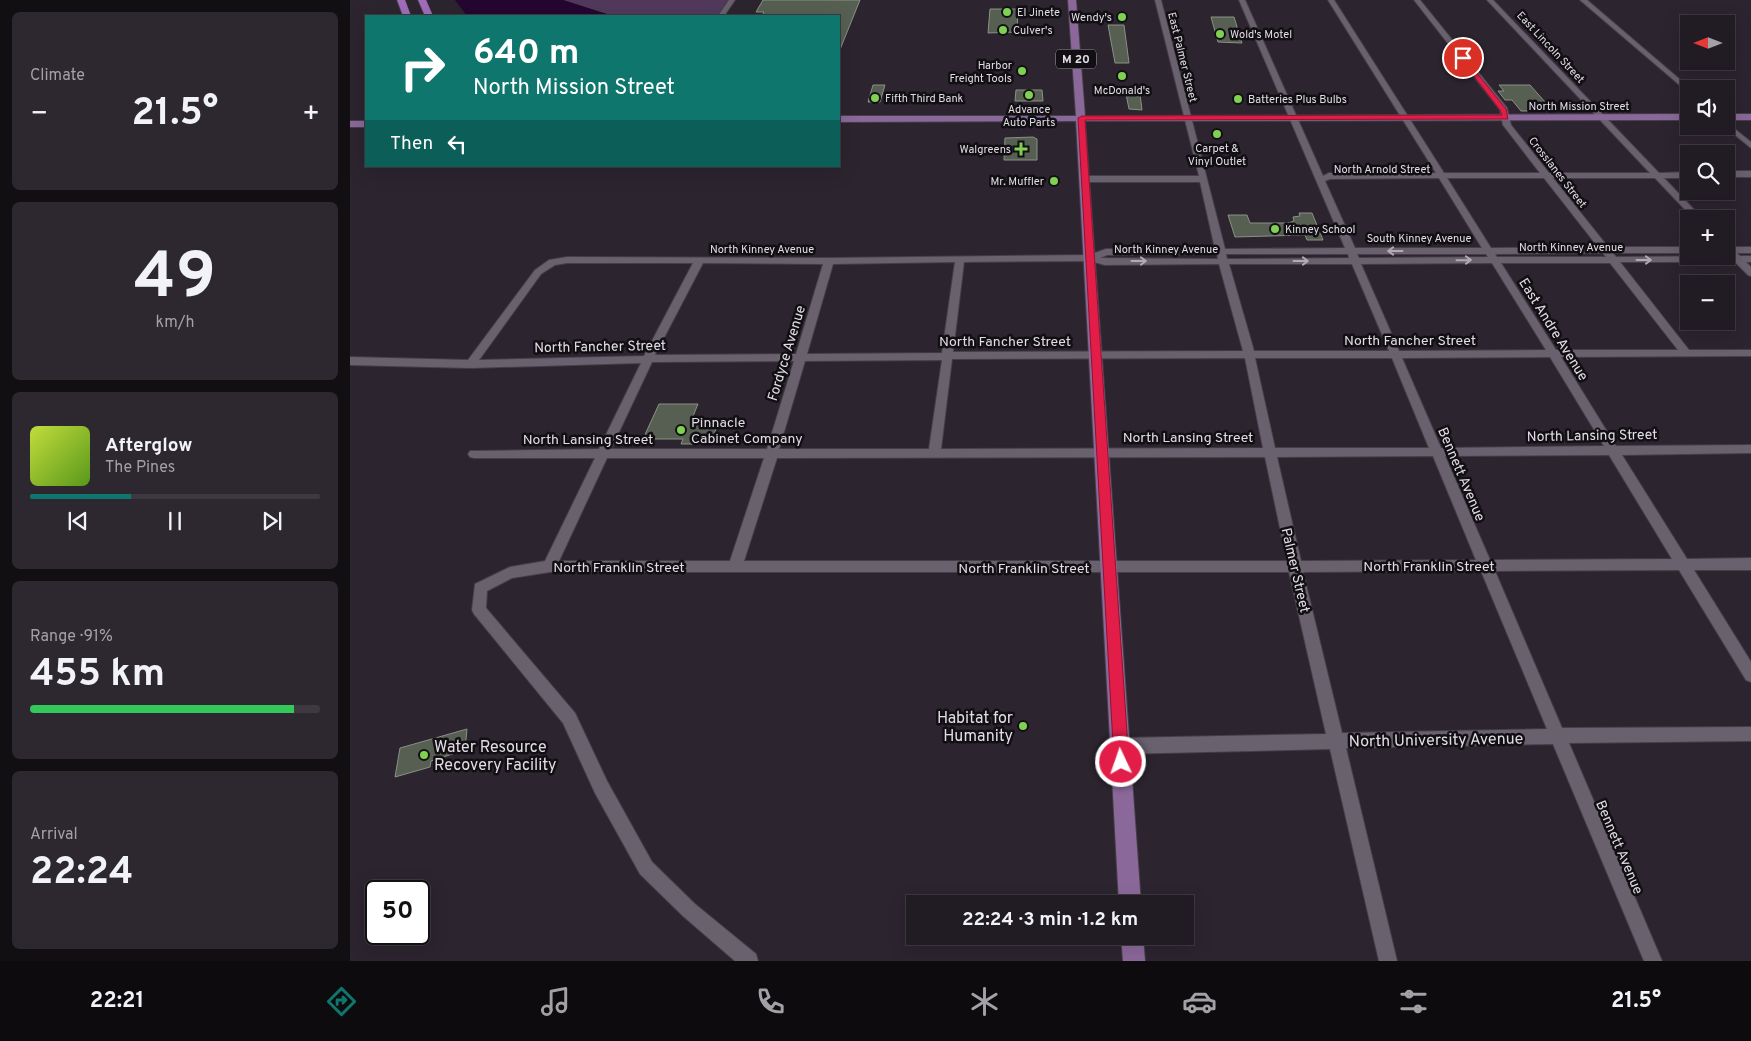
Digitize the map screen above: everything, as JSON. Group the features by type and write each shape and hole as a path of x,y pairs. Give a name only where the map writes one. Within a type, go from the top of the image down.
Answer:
{"highway":[{"path":"402,0 407,15"},
{"path":"422,0 429,15"}],"main road":[{"name":"M 20","path":"1072,0 1082,118"},
{"name":"North Mission Street","path":"840,119 1680,117"},
{"path":"1735,117 1751,117"},
{"path":"1082,118 1129,895"},
{"path":"350,124 365,124"},
{"path":"1133,945 1134,961"}],"street":[{"path":"722,15 732,0"},
{"name":"East Palmer Street","path":"1158,0 1204,179"},
{"name":"Bennett Avenue","path":"1242,0 1322,179 1394,355 1652,961"},
{"name":"East Andre Avenue","path":"1330,0 1553,354 1751,675"},
{"name":"Crosslanes Street","path":"1417,0 1504,110 1507,125 1687,354"},
{"name":"East Lincoln Street","path":"1490,0 1690,210"},
{"path":"1583,0 1680,83"},
{"path":"1735,132 1751,146"},
{"path":"1735,174 1751,174"},
{"name":"North Arnold Street","path":"1659,178 1680,176"},
{"name":"North Arnold Street","path":"1322,179 1332,181 1443,178 1680,179"},
{"path":"1086,179 1204,179"},
{"name":"Palmer Street","path":"1204,179 1222,256 1249,354 1295,567 1388,961"},
{"path":"1735,180 1751,180"},
{"path":"1735,249 1751,250"},
{"name":"South Kinney Avenue","path":"1490,255 1606,250 1680,250"},
{"name":"North Kinney Avenue","path":"471,364 538,272 552,262 566,260 829,261 1090,258 1105,262 1222,256 1490,255 1614,260 1751,259"},
{"path":"1735,256 1751,272"},
{"path":"935,452 960,259"},
{"path":"550,566 648,359 699,261"},
{"name":"Fordyce Avenue","path":"735,567 772,453 829,261"},
{"name":"North Fancher Street","path":"350,361 471,364 648,359 799,359 948,356 1751,354"},
{"name":"North Lansing Street","path":"474,454 1436,452 1751,449"},
{"name":"North Franklin Street","path":"749,961 688,910 646,868 601,787 569,718 479,610 480,588 510,573 550,566 1110,568 1751,564"},
{"name":"North University Avenue","path":"1120,746 1557,736 1751,734"}],"shaded area":[{"path":"455,0 563,0 610,15 466,15"},
{"path":"563,0 732,0 722,15 610,15"}],"building":[{"path":"763,0 860,0 840,50 840,15 762,15 764,12 756,12"},
{"path":"990,9 1018,9 1017,32 988,33"},
{"path":"1211,17 1234,17 1242,43 1218,42"},
{"path":"1108,25 1124,25 1129,63 1115,63"},
{"name":"Fifth Third Bank","path":"873,85 885,85 880,102 868,102"},
{"path":"1499,85 1530,85 1553,111 1521,111 1512,100 1505,100 1498,91 1504,91"},
{"name":"Advance Auto Parts","path":"1016,90 1042,90 1043,101 1015,101"},
{"path":"1126,94 1140,94 1142,110 1129,109"},
{"name":"Walgreens","path":"1033,137 1037,139 1037,160 1004,160 1005,138"},
{"name":"Kinney School","path":"1299,213 1312,213 1323,240 1307,240 1305,235 1235,237 1228,215 1247,215 1250,223 1288,223 1294,221 1293,217 1300,216"},
{"name":"Pinnacle Cabinet Company","path":"659,404 698,404 691,421 719,421 710,444 681,444 683,439 643,439"},
{"name":"Water Resource Recovery Facility","path":"467,729 465,750 431,761 430,767 395,777 400,748"}],"place":[{"name":"El Jinete","path":"1007,12"},
{"name":"Wendy's","path":"1122,17"},
{"name":"Culver's","path":"1003,30"},
{"name":"Wold's Motel","path":"1220,34"},
{"name":"Harbor Freight Tools","path":"1022,71"},
{"name":"McDonald's","path":"1122,76"},
{"name":"Advance Auto Parts","path":"1029,95"},
{"name":"Fifth Third Bank","path":"875,98"},
{"name":"Batteries Plus Bulbs","path":"1238,99"},
{"name":"Carpet & Vinyl Outlet","path":"1217,134"},
{"name":"Walgreens","path":"1021,149"},
{"name":"Mr. Muffler","path":"1054,181"},
{"name":"Kinney School","path":"1275,229"},
{"name":"Pinnacle Cabinet Company","path":"681,430"},
{"name":"Habitat for Humanity","path":"1023,726"},
{"name":"Water Resource Recovery Facility","path":"424,755"}],"route":[{"path":"1121,762 1082,118 1506,117 1504,110 1463,58"}]}
